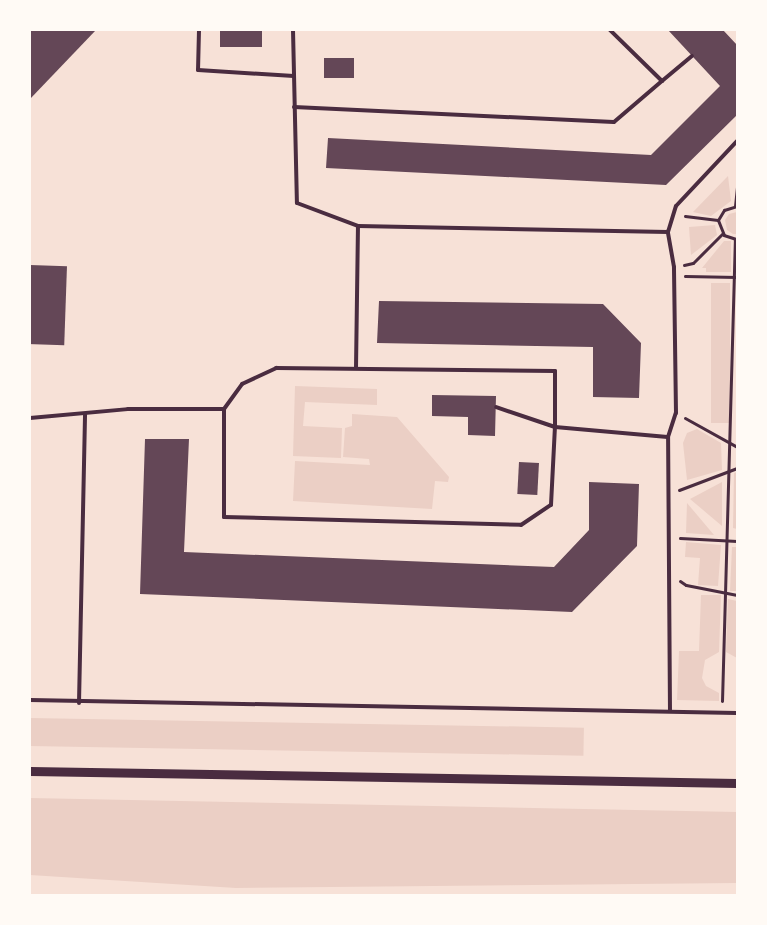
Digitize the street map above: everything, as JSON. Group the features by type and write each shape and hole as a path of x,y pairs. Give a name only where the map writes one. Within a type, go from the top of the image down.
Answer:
{"street":[{"path":"30,771 737,783"}],"lane":[{"path":"198,30 198,70 294,76"},
{"path":"293,30 298,202 358,226 668,232"},
{"path":"610,30 662,81"},
{"path":"294,107 614,122 692,56"},
{"path":"670,712 668,437 676,413 674,267 668,232 676,206 737,141"},
{"path":"356,368 358,226"},
{"path":"276,368 555,371 551,505 521,525 224,517 224,409 242,384 276,368"},
{"path":"496,407 554,426 668,437"},
{"path":"30,422 30,418 128,409 224,409"},
{"path":"79,703 85,414"},
{"path":"30,700 79,703 737,713"}],"path":[{"path":"718,220 724,210 736,206 737,187"},
{"path":"691,219 718,220"},
{"path":"718,220 723,233 736,239 735,355 729,442 728,540 722,702"},
{"path":"692,263 723,233"},
{"path":"684,276 736,277"},
{"path":"699,425 737,447"},
{"path":"676,491 737,468"},
{"path":"676,538 737,541"},
{"path":"686,585 737,595"}],"shaded area":[{"path":"728,176 731,201 711,216 693,212"},
{"path":"737,212 737,234 733,234 727,230 725,220 729,214"},
{"path":"715,225 717,235 691,255 689,227"},
{"path":"724,241 731,241 731,272 706,272 706,268 702,268"},
{"path":"711,283 730,283 730,423 711,423"},
{"path":"295,386 377,389 377,405 305,402 303,426 342,428 341,458 293,456"},
{"path":"352,414 397,417 449,477 448,482 435,481 432,509 293,501 295,461 370,465 369,459 343,457 345,428 352,426"},
{"path":"697,429 721,443 722,470 687,480 683,443 687,433"},
{"path":"737,472 737,529 733,528 734,473"},
{"path":"722,482 722,526 690,499"},
{"path":"687,503 714,535 686,533"},
{"path":"686,542 721,545 718,586 698,585 700,558 685,557"},
{"path":"732,547 737,547 737,591 730,591"},
{"path":"701,595 721,595 719,652 705,660 702,678 706,686 719,693 719,701 677,700 679,651 699,651"},
{"path":"728,599 737,601 737,658 726,652"},
{"path":"30,718 584,728 583,756 30,746"},
{"path":"30,798 737,812 737,883 236,888 30,875"}],"building":[{"path":"30,30 96,30 30,99"},
{"path":"220,30 262,30 262,47 220,47"},
{"path":"668,30 723,30 737,45 737,115 666,185 326,168 328,138 651,155 720,86"},
{"path":"324,58 354,58 354,78 324,78"},
{"path":"30,265 67,266 64,345 30,344"},
{"path":"379,301 603,304 641,343 639,398 593,397 593,347 377,343"},
{"path":"432,395 496,396 495,436 468,435 468,417 432,416"},
{"path":"145,439 189,439 184,552 554,567 589,530 589,482 639,484 637,546 572,612 140,594"},
{"path":"519,462 539,463 537,495 517,494"}]}
